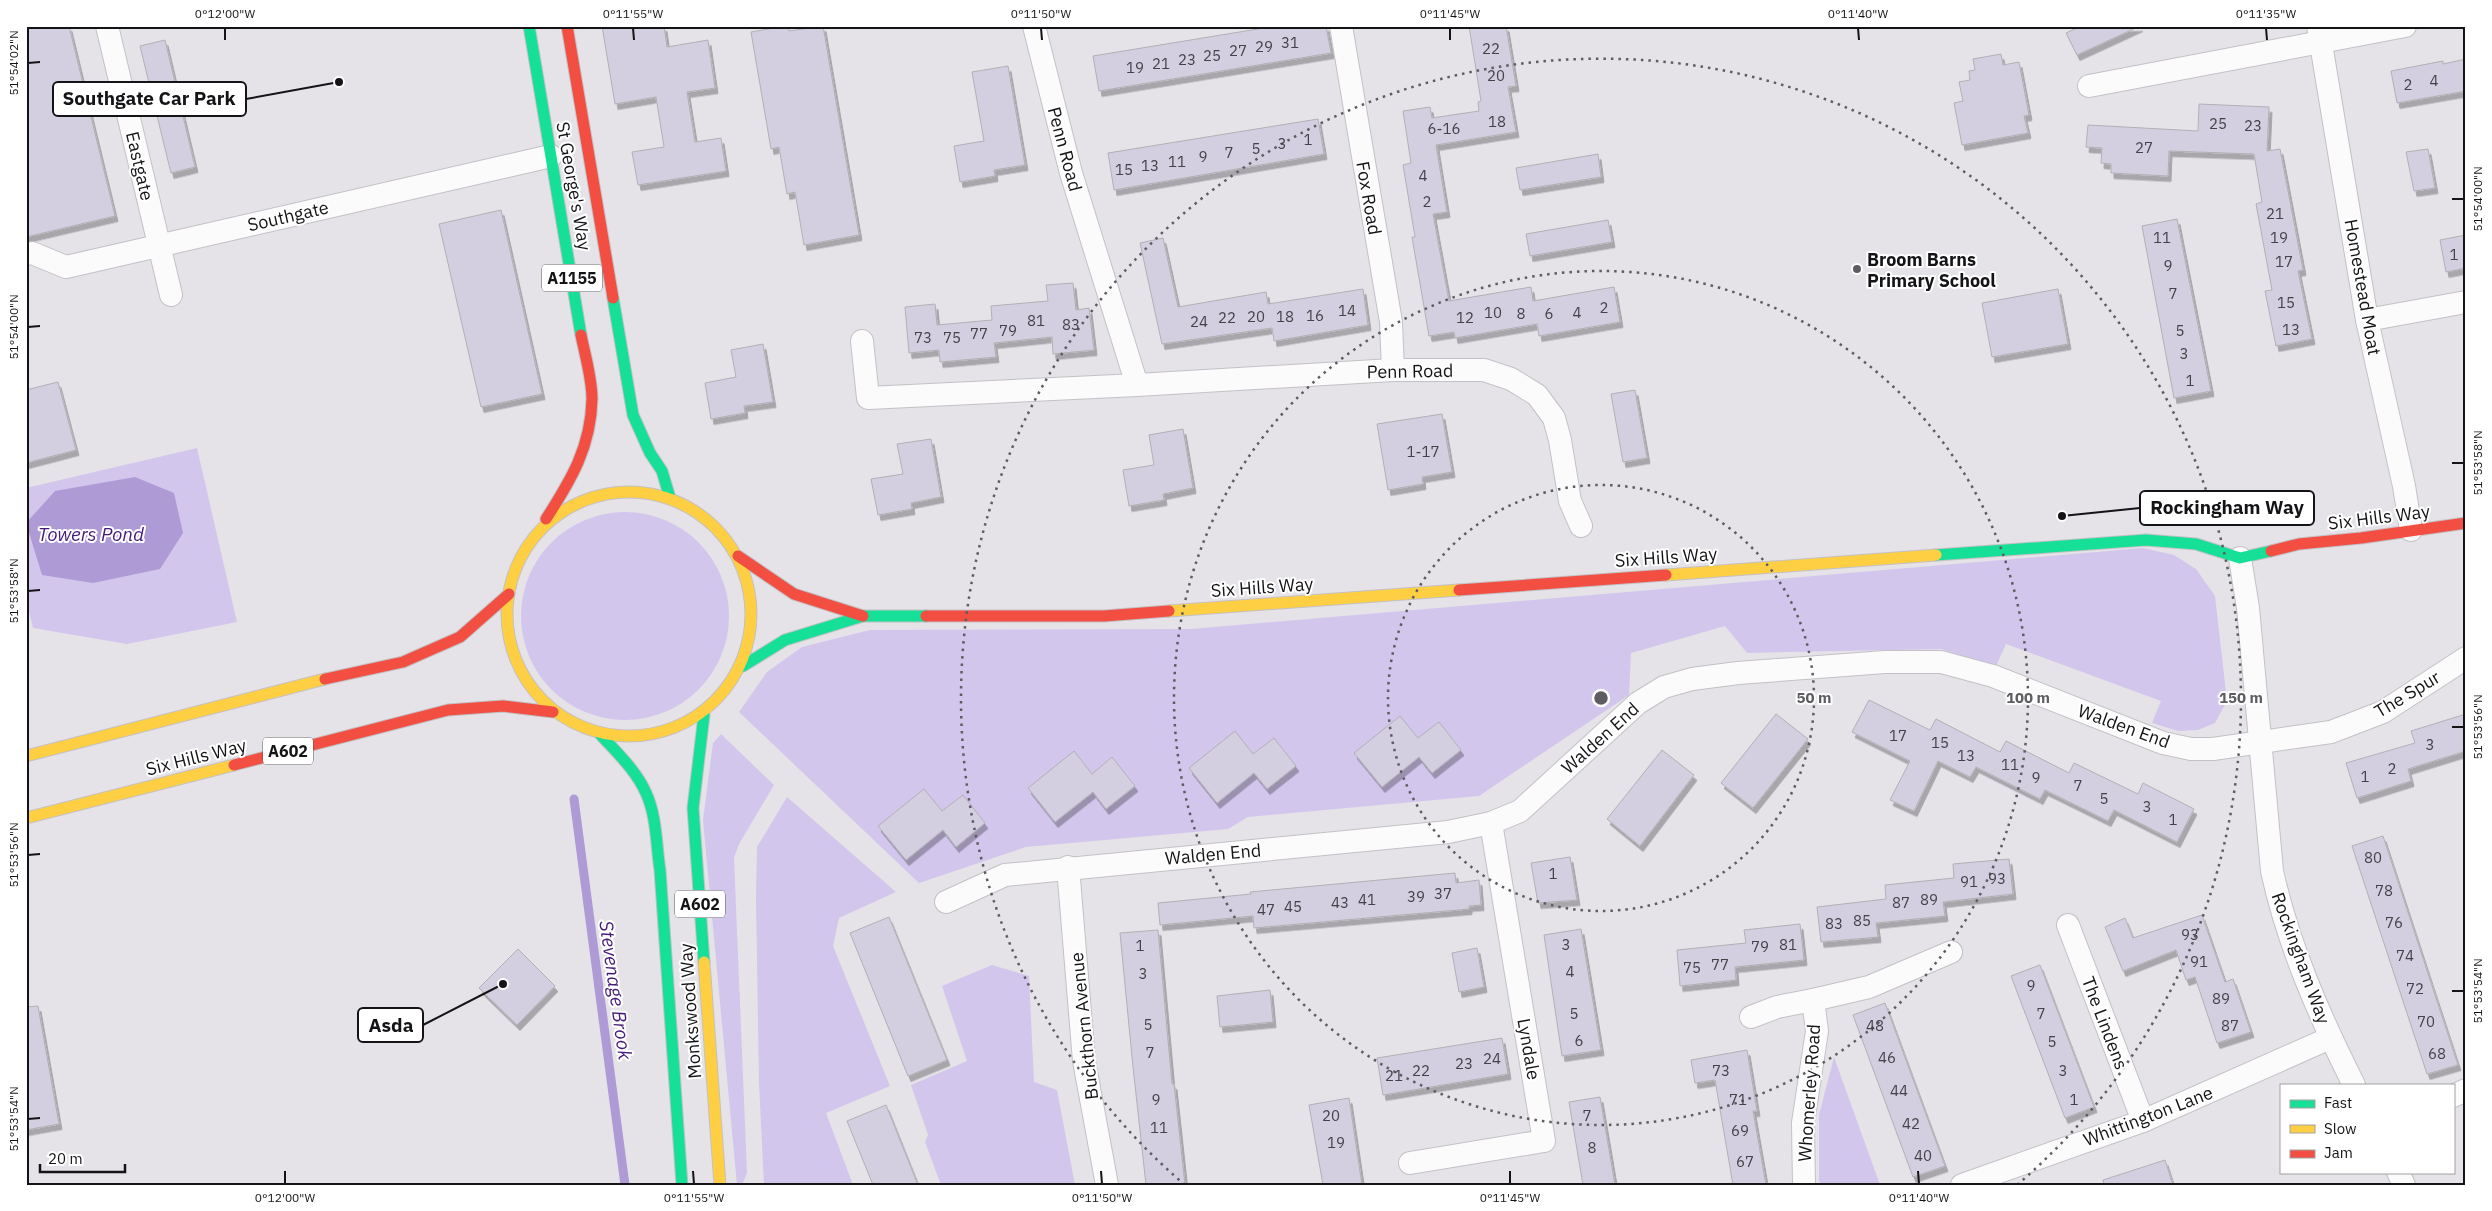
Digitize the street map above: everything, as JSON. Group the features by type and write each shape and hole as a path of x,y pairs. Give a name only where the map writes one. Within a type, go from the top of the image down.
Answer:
{"main road":[{"name":"St George's Way","path":"529,26 592,398 584,447 573,476 545,520"},
{"name":"St George's Way","path":"567,26 632,415 650,453 662,471 670,498"},
{"name":"A602","path":"642,492 670,498 694,511 721,532 738,556 749,593 752,626 743,666 704,715 688,726 663,733 622,737 600,734 552,712 523,673 508,626 509,594 514,568 526,546 545,520 570,506 602,496 642,492"},
{"name":"Six Hills Way","path":"743,666 785,640 863,616 1104,616 2146,540 2196,544 2240,558 2299,544 2466,523"},
{"name":"Six Hills Way","path":"738,556 794,594 863,616"},
{"path":"26,756 297,686 403,662 460,638 509,594"},
{"name":"Six Hills Way","path":"26,818 448,710 503,706 552,712"},
{"name":"Monkswood Way","path":"704,715 693,808 720,1185"},
{"name":"Monkswood Way","path":"600,734 633,773 646,794 653,821 660,870 682,1185"}],"street":[{"name":"Eastgate","path":"107,26 171,295"},
{"name":"Penn Road","path":"1034,26 1071,174 1137,385"},
{"name":"Fox Road","path":"1341,26 1390,322 1393,370"},
{"path":"2089,86 2320,35 2405,26"},
{"name":"Homestead Moat","path":"2320,35 2367,320 2394,438 2411,530"},
{"name":"Southgate","path":"26,254 32,253 66,267 551,156"},
{"path":"2367,320 2466,302"},
{"name":"Penn Road","path":"862,341 868,398 1393,370 1484,370 1510,378 1537,395 1554,418 1560,440 1570,501 1582,526"},
{"name":"Rockingham Way","path":"2240,558 2248,608 2258,742 2272,871 2281,914 2330,1038 2353,1084"},
{"name":"The Spur","path":"2258,742 2331,732 2384,712 2466,658"},
{"name":"Walden End","path":"946,902 1005,874 1448,832 1491,823 1520,812 1638,703 1664,686 1692,679 1738,673 1918,660 1941,662 1993,676 2163,743 2190,749 2205,749 2258,742"},
{"name":"Lyndale","path":"1410,1163 1544,1141 1491,823"},
{"name":"Buckthorn Avenue","path":"1068,867 1084,1061 1107,1185"},
{"name":"The Lindens","path":"2068,925 2143,1121"},
{"name":"Whomerley Road","path":"1751,1017 1777,1007 1869,987 1951,952"},
{"name":"Whomerley Road","path":"1804,1185 1803,1123 1817,1031 1813,1000"},
{"name":"Whittington Lane","path":"1962,1185 2143,1121 2330,1038"},
{"path":"2454,1096 2466,1090"}],"shaded area":[{"path":"197,448 237,622 127,644 33,628 26,600 26,488"},
{"path":"615,512 635,512 655,516 674,524 699,542 712,558 721,576 729,606 725,646 721,656 712,674 699,690 683,703 655,716 635,720 615,720 595,716 576,708 559,697 544,682 533,665 525,646 521,626 521,606 525,586 533,567 544,550 559,535 576,524 595,516"},
{"path":"2143,548 2174,555 2196,569 2215,596 2227,701 2215,723 2198,730 2178,731 2152,723 2161,701 2006,644 1996,666 1941,649 1747,653 1725,626 1631,653 1629,695 1479,796 1248,817 1228,829 1026,847 919,883 739,712 767,672 802,647 870,630 1191,629"},
{"path":"721,734 774,785 739,844 734,858 747,1173 742,1185 737,1185 703,820 713,743"},
{"path":"787,797 896,892 839,918 833,946 890,1086 826,1113 853,1185 764,1185 759,1083 757,847"},
{"path":"992,965 1029,976 1034,1082 1057,1090 1075,1185 941,1185 925,1142 928,1135 911,1085 967,1061 942,986"},
{"path":"1834,1057 1880,1185 1821,1185 1819,1181 1819,1115"}],"water":[{"name":"Towers Pond","path":"135,477 174,493 183,533 160,569 93,583 42,575 26,523 55,491"}],"building":[{"path":"26,26 69,26 115,216 26,237"},
{"path":"602,26 664,26 667,47 708,40 715,88 687,92 695,142 721,138 726,171 638,185 632,152 664,147 656,97 615,104"},
{"path":"788,26 789,31 823,26 859,235 804,245 795,192 787,194 779,147 771,149 751,32"},
{"path":"1276,26 1326,26 1331,53 1099,91 1093,56"},
{"path":"1469,26 1506,26 1516,86 1508,87 1516,132 1436,145 1447,212 1433,214 1449,301 1531,287 1533,301 1614,287 1620,322 1539,336 1537,324 1455,338 1454,332 1429,336 1412,237 1415,237 1403,165 1411,163 1403,111 1430,107 1432,118 1479,111 1478,102 1481,101"},
{"path":"2081,26 2140,26 2077,55 2066,33"},
{"path":"165,40 195,167 171,173 140,46"},
{"path":"2001,54 2003,65 2019,62 2029,115 2024,116 2028,133 1962,145 1954,103 1963,101 1959,82 1970,80 1969,71 1975,70 1973,59"},
{"path":"2466,59 2466,91 2397,103 2391,71 2443,61 2443,64"},
{"path":"1008,66 1025,165 994,170 995,176 960,182 954,146 984,141 972,72"},
{"path":"2199,104 2269,107 2267,151 2280,149 2303,270 2298,271 2312,339 2276,346 2265,291 2272,290 2256,204 2262,202 2254,154 2169,151 2168,176 2111,173 2111,164 2101,163 2102,148 2086,147 2088,125 2198,131"},
{"path":"1318,119 1324,154 1114,190 1108,153"},
{"path":"2428,149 2435,188 2414,191 2406,152"},
{"path":"1598,154 1601,177 1520,190 1516,168"},
{"path":"501,210 542,394 481,407 439,224"},
{"path":"2177,219 2211,391 2174,398 2142,226"},
{"path":"1608,220 1612,242 1530,256 1526,234"},
{"path":"2466,235 2466,268 2446,272 2440,240"},
{"path":"1163,238 1178,307 1266,292 1268,304 1363,289 1368,325 1274,341 1272,328 1162,344 1140,243"},
{"path":"1073,283 1076,310 1089,308 1094,350 1053,354 1052,337 994,343 996,357 940,362 939,350 909,353 905,307 935,304 937,325 992,320 991,306 1048,301 1046,285"},
{"path":"2058,289 2068,344 1992,357 1982,303"},
{"path":"763,344 773,402 744,406 745,413 711,419 705,383 736,377 731,350"},
{"path":"58,382 76,450 26,463 26,390"},
{"path":"1635,390 1647,458 1623,462 1611,394"},
{"path":"1442,414 1452,472 1422,477 1423,484 1388,490 1377,424"},
{"path":"1183,429 1193,488 1163,494 1164,500 1129,506 1123,470 1154,465 1149,435"},
{"path":"931,439 941,497 911,503 912,509 878,515 871,479 903,474 897,444"},
{"path":"1869,700 1930,730 1936,719 2000,752 2006,741 2069,773 2074,763 2138,794 2143,783 2194,809 2177,842 2114,810 2108,821 2045,790 2040,799 1976,767 1970,777 1938,761 1914,811 1890,800 1910,761 1852,732"},
{"path":"1776,714 1808,739 1753,808 1721,783"},
{"path":"2466,714 2466,751 2408,769 2411,781 2357,798 2346,763 2415,743 2411,731"},
{"path":"1400,716 1418,738 1439,722 1461,750 1432,773 1419,757 1382,787 1354,753"},
{"path":"1235,731 1253,754 1274,738 1296,766 1267,789 1254,773 1217,803 1189,768"},
{"path":"1662,750 1694,775 1640,846 1607,819"},
{"path":"1074,751 1092,774 1112,757 1135,786 1106,809 1093,792 1055,822 1028,788"},
{"path":"924,789 942,811 963,795 985,823 956,847 943,830 906,860 878,826"},
{"path":"2383,836 2458,1065 2427,1074 2352,846"},
{"path":"1570,857 1577,900 1538,903 1531,863"},
{"path":"2009,859 2013,894 1943,902 1945,916 1876,923 1878,937 1821,942 1817,907 1886,899 1885,885 1954,878 1953,864"},
{"path":"1455,873 1456,883 1479,880 1481,905 1469,906 1469,909 1254,928 1253,916 1160,925 1158,903 1251,894 1250,892"},
{"path":"2202,915 2225,982 2233,979 2251,1032 2217,1043 2195,977 2186,980 2176,950 2123,971 2105,927 2125,918 2133,938"},
{"path":"889,917 947,1060 908,1076 850,933"},
{"path":"1800,924 1804,960 1735,967 1736,980 1680,986 1677,950 1746,943 1744,930"},
{"path":"1581,929 1601,1050 1562,1056 1544,935"},
{"path":"1158,930 1172,1084 1174,1084 1185,1185 1146,1185 1133,1067 1120,933"},
{"path":"1477,948 1484,987 1459,992 1452,953"},
{"path":"518,949 555,986 517,1025 479,988"},
{"path":"2040,965 2094,1107 2065,1118 2011,976"},
{"path":"1270,990 1273,1022 1220,1027 1217,996"},
{"path":"1885,1003 1945,1166 1913,1177 1853,1015"},
{"path":"38,1006 59,1124 26,1130 26,1007"},
{"path":"1502,1038 1508,1074 1383,1095 1377,1058"},
{"path":"1747,1050 1757,1111 1753,1111 1766,1185 1733,1185 1715,1080 1695,1083 1691,1060"},
{"path":"1600,1097 1615,1185 1583,1185 1569,1102"},
{"path":"1349,1098 1362,1185 1323,1185 1309,1105"},
{"path":"886,1105 918,1185 873,1185 847,1121"},
{"path":"2165,1160 2173,1185 2104,1185 2103,1180"}],"waterway":[{"name":"Stevenage Brook","path":"574,799 625,1185"}],"traffic: fast":[{"path":"529,26 581,335"},
{"path":"613,298 633,415 650,453 662,471 670,498"},
{"path":"1936,555 2146,540 2196,544 2240,558 2271,551"},
{"path":"743,666 785,640 863,616 926,616"},
{"path":"704,715 693,808 704,962"},
{"path":"600,734 642,785 650,802 654,821 660,870 682,1185"}],"traffic: slow":[{"path":"617,492 641,492 665,497 687,506 707,519 724,536 737,556 746,578 751,602 751,614 749,638 737,672 724,692 707,709 687,722 665,731 641,736 617,736 593,731 571,722 551,709 534,692 521,672 512,650 507,626 507,602 512,578 521,556 534,536 551,519 571,506 593,497 617,492"},
{"path":"1666,575 1936,555"},
{"path":"1169,611 1459,590"},
{"path":"26,756 325,679"},
{"path":"26,818 234,765"},
{"path":"704,962 720,1185"}],"traffic: jam":[{"path":"567,26 613,298"},
{"path":"546,519 571,477 584,448 588,433 592,391 581,335"},
{"path":"2271,551 2299,544 2361,538 2466,523"},
{"path":"738,556 794,594 863,616"},
{"path":"1459,590 1666,575"},
{"path":"325,679 403,662 460,637 509,594"},
{"path":"926,616 1104,616 1169,611"},
{"path":"234,765 448,710 503,706 553,712"}],"place":[{"name":"Southgate Car Park","path":"339,82"},
{"name":"Broom Barns Primary School","path":"1857,269"},
{"name":"Rockingham Way","path":"2062,516"},
{"name":"Asda","path":"503,984"}]}
